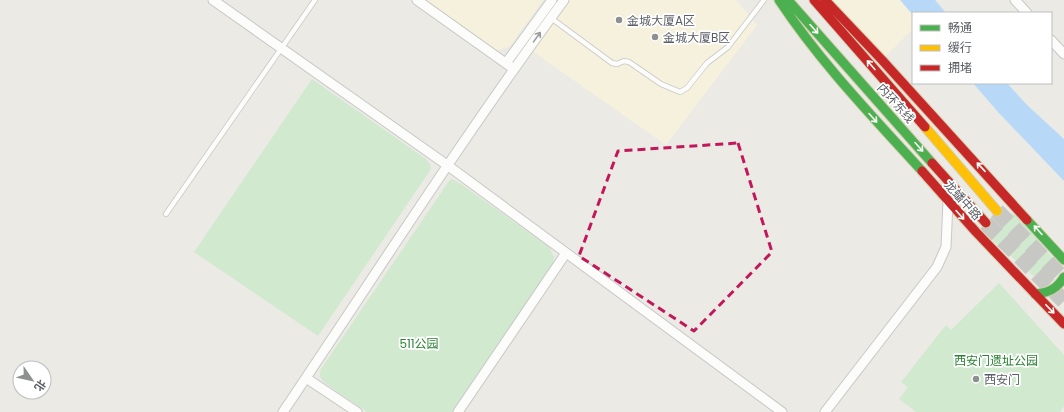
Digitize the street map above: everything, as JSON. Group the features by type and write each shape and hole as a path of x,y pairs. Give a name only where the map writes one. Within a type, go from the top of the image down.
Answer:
{"main road":[{"name":"龙蟠中路","path":"779,0 791,18 848,89 976,232 1064,324"},
{"name":"内环东线","path":"788,0 986,223"},
{"name":"内环东线","path":"814,0 997,211"},
{"path":"825,0 882,60 1064,260"},
{"path":"1035,294 1049,292 1055,289 1064,277"}],"street":[{"path":"213,0 447,165 782,412"},
{"path":"417,0 510,66"},
{"path":"283,412 447,165 552,0"},
{"path":"510,66 551,18 564,0"},
{"path":"1015,0 1026,12"},
{"path":"1052,41 1064,54"},
{"path":"825,412 937,267 946,247 948,201"},
{"path":"458,412 566,253"},
{"path":"306,378 357,412"}],"lane":[{"path":"166,214 315,0"},
{"path":"551,18 612,63 617,64 624,61 629,62 660,84 680,92 687,88 707,63 728,46 764,0"}],"highlighted area":[{"path":"738,143 772,252 694,331 579,256 618,151"}],"shaded area":[{"path":"424,0 543,0 510,46 496,51"},
{"path":"570,0 736,0 757,25 666,145 532,51"},
{"path":"830,0 900,0 912,14 912,30 882,60"}],"green space":[{"path":"312,79 426,159 430,164 431,169 318,336 194,252"},
{"name":"511公园","path":"452,179 549,247 554,257 553,263 453,412 367,412 326,384 320,377 321,369 449,181"},
{"path":"1015,211 1055,261 1058,270 1051,280 1043,283 1037,279 988,236"},
{"name":"西安门遗址公园","path":"999,283 1064,355 1064,406 1060,412 916,412 899,399 908,387 901,382 946,325 951,330"}],"water":[{"path":"900,0 935,0 945,12 912,12 912,14"},
{"path":"974,84 1008,84 1027,105 1064,139 1064,181 998,112"}],"tunnel":[{"path":"997,211 1064,279"},
{"path":"986,223 1064,301"}],"traffic: fast":[{"path":"779,0 829,67 922,171"},
{"path":"788,0 932,163"},
{"path":"1027,220 1064,260"},
{"path":"1035,294 1052,290 1064,277"}],"traffic: slow":[{"path":"925,127 997,211"}],"traffic: jam":[{"path":"814,0 925,127"},
{"path":"825,0 882,60 1027,220"},
{"path":"932,163 986,223"},
{"path":"922,171 976,232 1064,324"}],"place":[{"name":"金城大厦A区","path":"619,20"},
{"name":"金城大厦B区","path":"655,37"},
{"name":"西安门","path":"976,379"}]}
